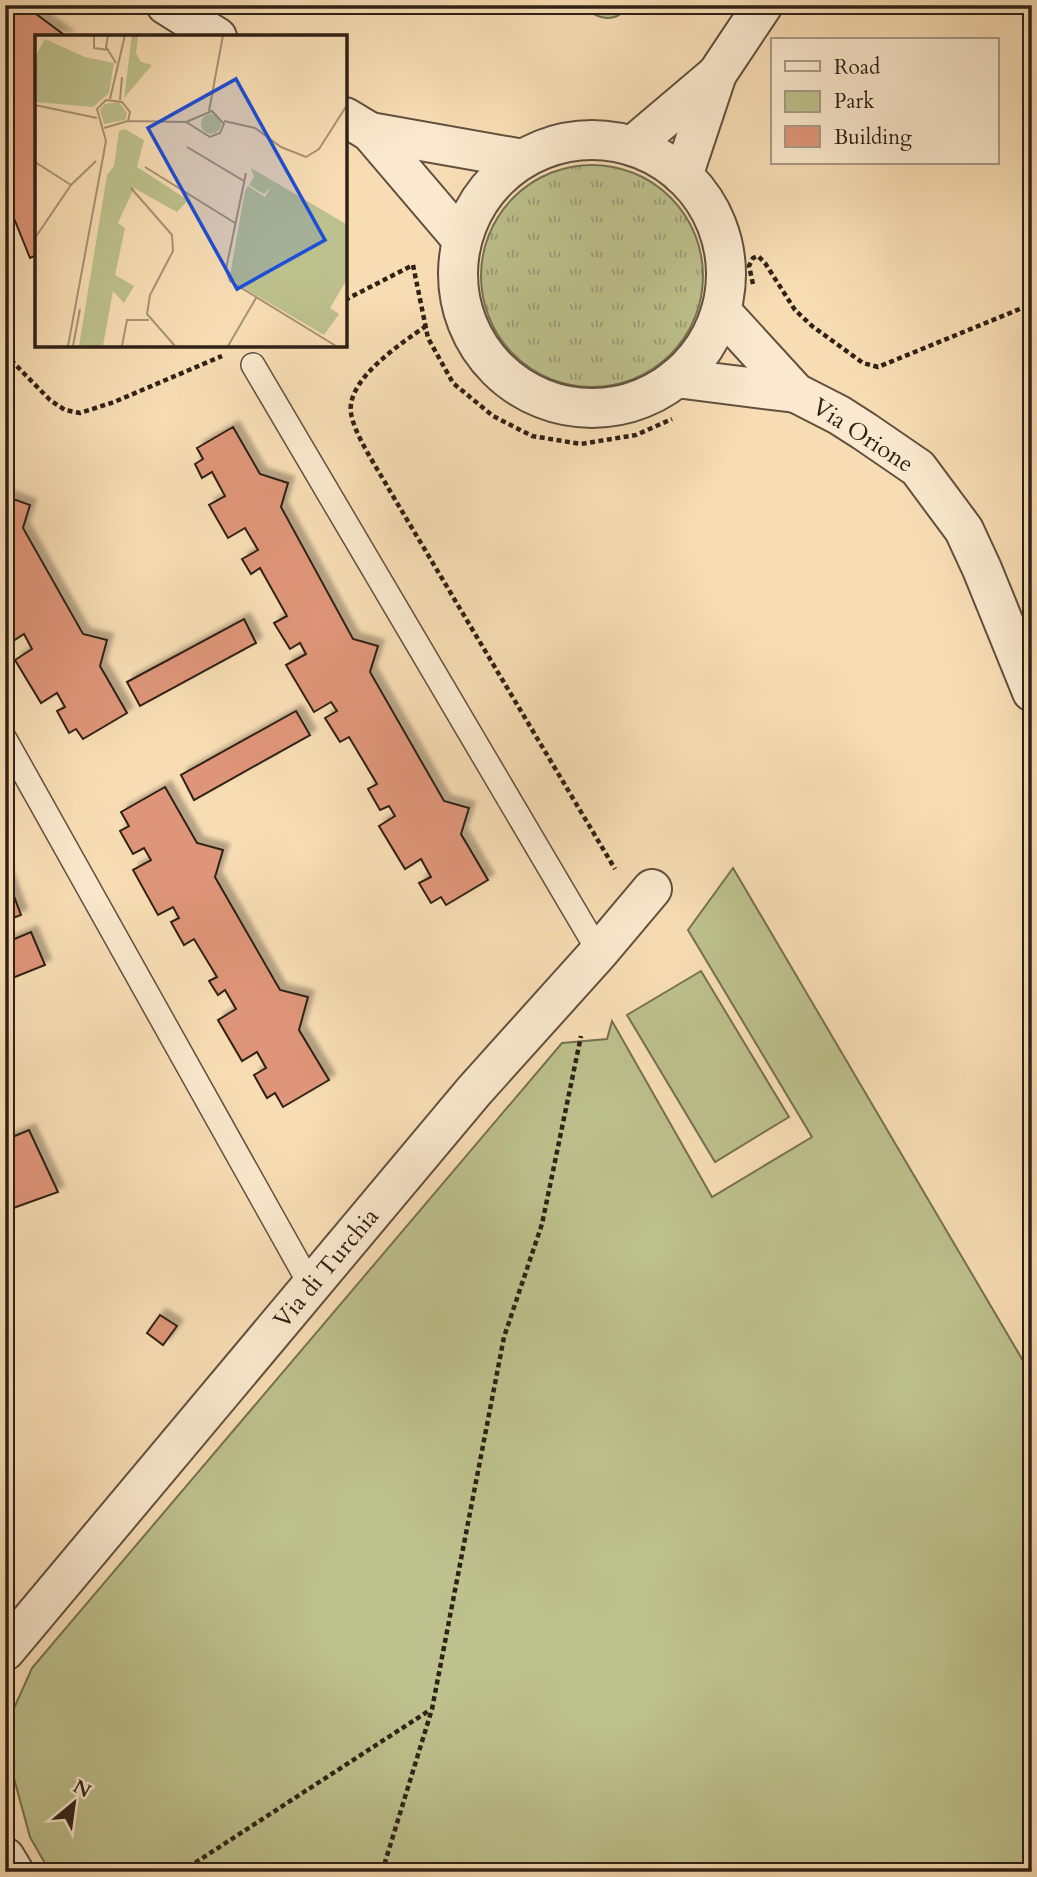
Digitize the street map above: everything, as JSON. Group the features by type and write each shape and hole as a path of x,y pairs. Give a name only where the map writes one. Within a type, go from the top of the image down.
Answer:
{"street":[{"path":"166,5 214,35"},
{"path":"683,176 717,74 763,5"},
{"path":"632,146 717,74"},
{"path":"357,124 523,159"},
{"path":"357,124 462,240"},
{"path":"679,396 688,367 708,341 721,311 726,274 721,238 706,204 683,176 650,153 632,146 595,140 576,141 539,150 523,159 484,193 462,240 459,258 460,295 471,331 491,362 504,375 536,395 571,406 608,407 644,397 661,389 679,396 796,393"},
{"name":"Via Orione","path":"721,311 796,393 847,420 918,468 964,530 1032,692"},
{"name":"Via di Turchia","path":"5,1651 474,1091 645,898"},
{"path":"5,1857 14,1872"}],"lane":[{"path":"253,365 598,952"},
{"path":"5,739 311,1286"}],"path":[{"path":"758,292 749,266 753,258 758,256 795,310 812,327 863,363 878,367 1032,303"},
{"path":"346,299 413,265 428,338 453,383 493,416 532,436 581,444 636,435 679,396"},
{"path":"426,326 397,346 358,386 352,398 351,413 354,421 387,486 645,898"},
{"path":"5,354 50,400 65,410 80,413 114,402 231,352"},
{"path":"382,1872 432,1709 504,1337 542,1224 583,1028"},
{"path":"181,1872 432,1709"}],"green space":[{"path":"579,5 618,5 626,10 620,15 608,18 590,13"},
{"path":"581,165 603,165 635,173 654,183 671,197 685,214 695,233 703,276 695,319 685,338 671,355 654,369 635,379 603,387 581,387 549,379 530,369 506,347 489,319 481,287 481,265 489,233 499,214 521,190 549,173"},
{"path":"733,868 1032,1376 1032,1872 50,1872 30,1837 12,1771 10,1717 32,1668 562,1043 607,1039 612,1021 712,1197 812,1137 688,930"},
{"path":"701,971 789,1117 715,1162 627,1015"}],"building":[{"path":"5,5 24,5 64,35 35,35 35,256 30,258 5,196"},
{"path":"233,427 260,474 288,483 281,507 353,639 378,646 370,672 444,801 469,808 461,834 488,880 446,905 441,897 431,903 419,883 431,877 421,859 405,869 379,826 395,816 389,806 380,810 368,789 377,784 349,737 340,742 325,718 337,711 331,702 314,712 286,665 306,654 300,643 290,649 274,623 287,616 260,568 251,574 242,559 258,550 245,528 228,538 209,505 225,496 212,472 202,478 195,464 203,459 197,448"},
{"path":"5,496 30,505 23,528 83,634 107,640 100,666 127,713 83,739 76,729 69,733 57,711 65,707 57,693 41,703 15,660 32,649 24,634 13,641 5,627 5,615 10,612 5,604"},
{"path":"244,619 256,643 140,706 127,682"},
{"path":"296,711 310,735 194,800 181,775"},
{"path":"165,787 197,843 223,850 215,877 280,990 308,997 299,1030 329,1080 283,1107 275,1093 267,1098 254,1075 266,1068 257,1052 242,1061 218,1020 236,1009 225,990 218,995 209,981 217,977 194,939 184,945 171,922 179,918 173,907 158,915 133,870 151,860 144,848 133,854 120,831 129,826 121,812"},
{"path":"5,872 21,915 5,921"},
{"path":"31,932 45,965 5,981 5,943"},
{"path":"29,1130 58,1192 5,1211 5,1140"},
{"path":"160,1315 177,1326 163,1345 147,1333"}]}
